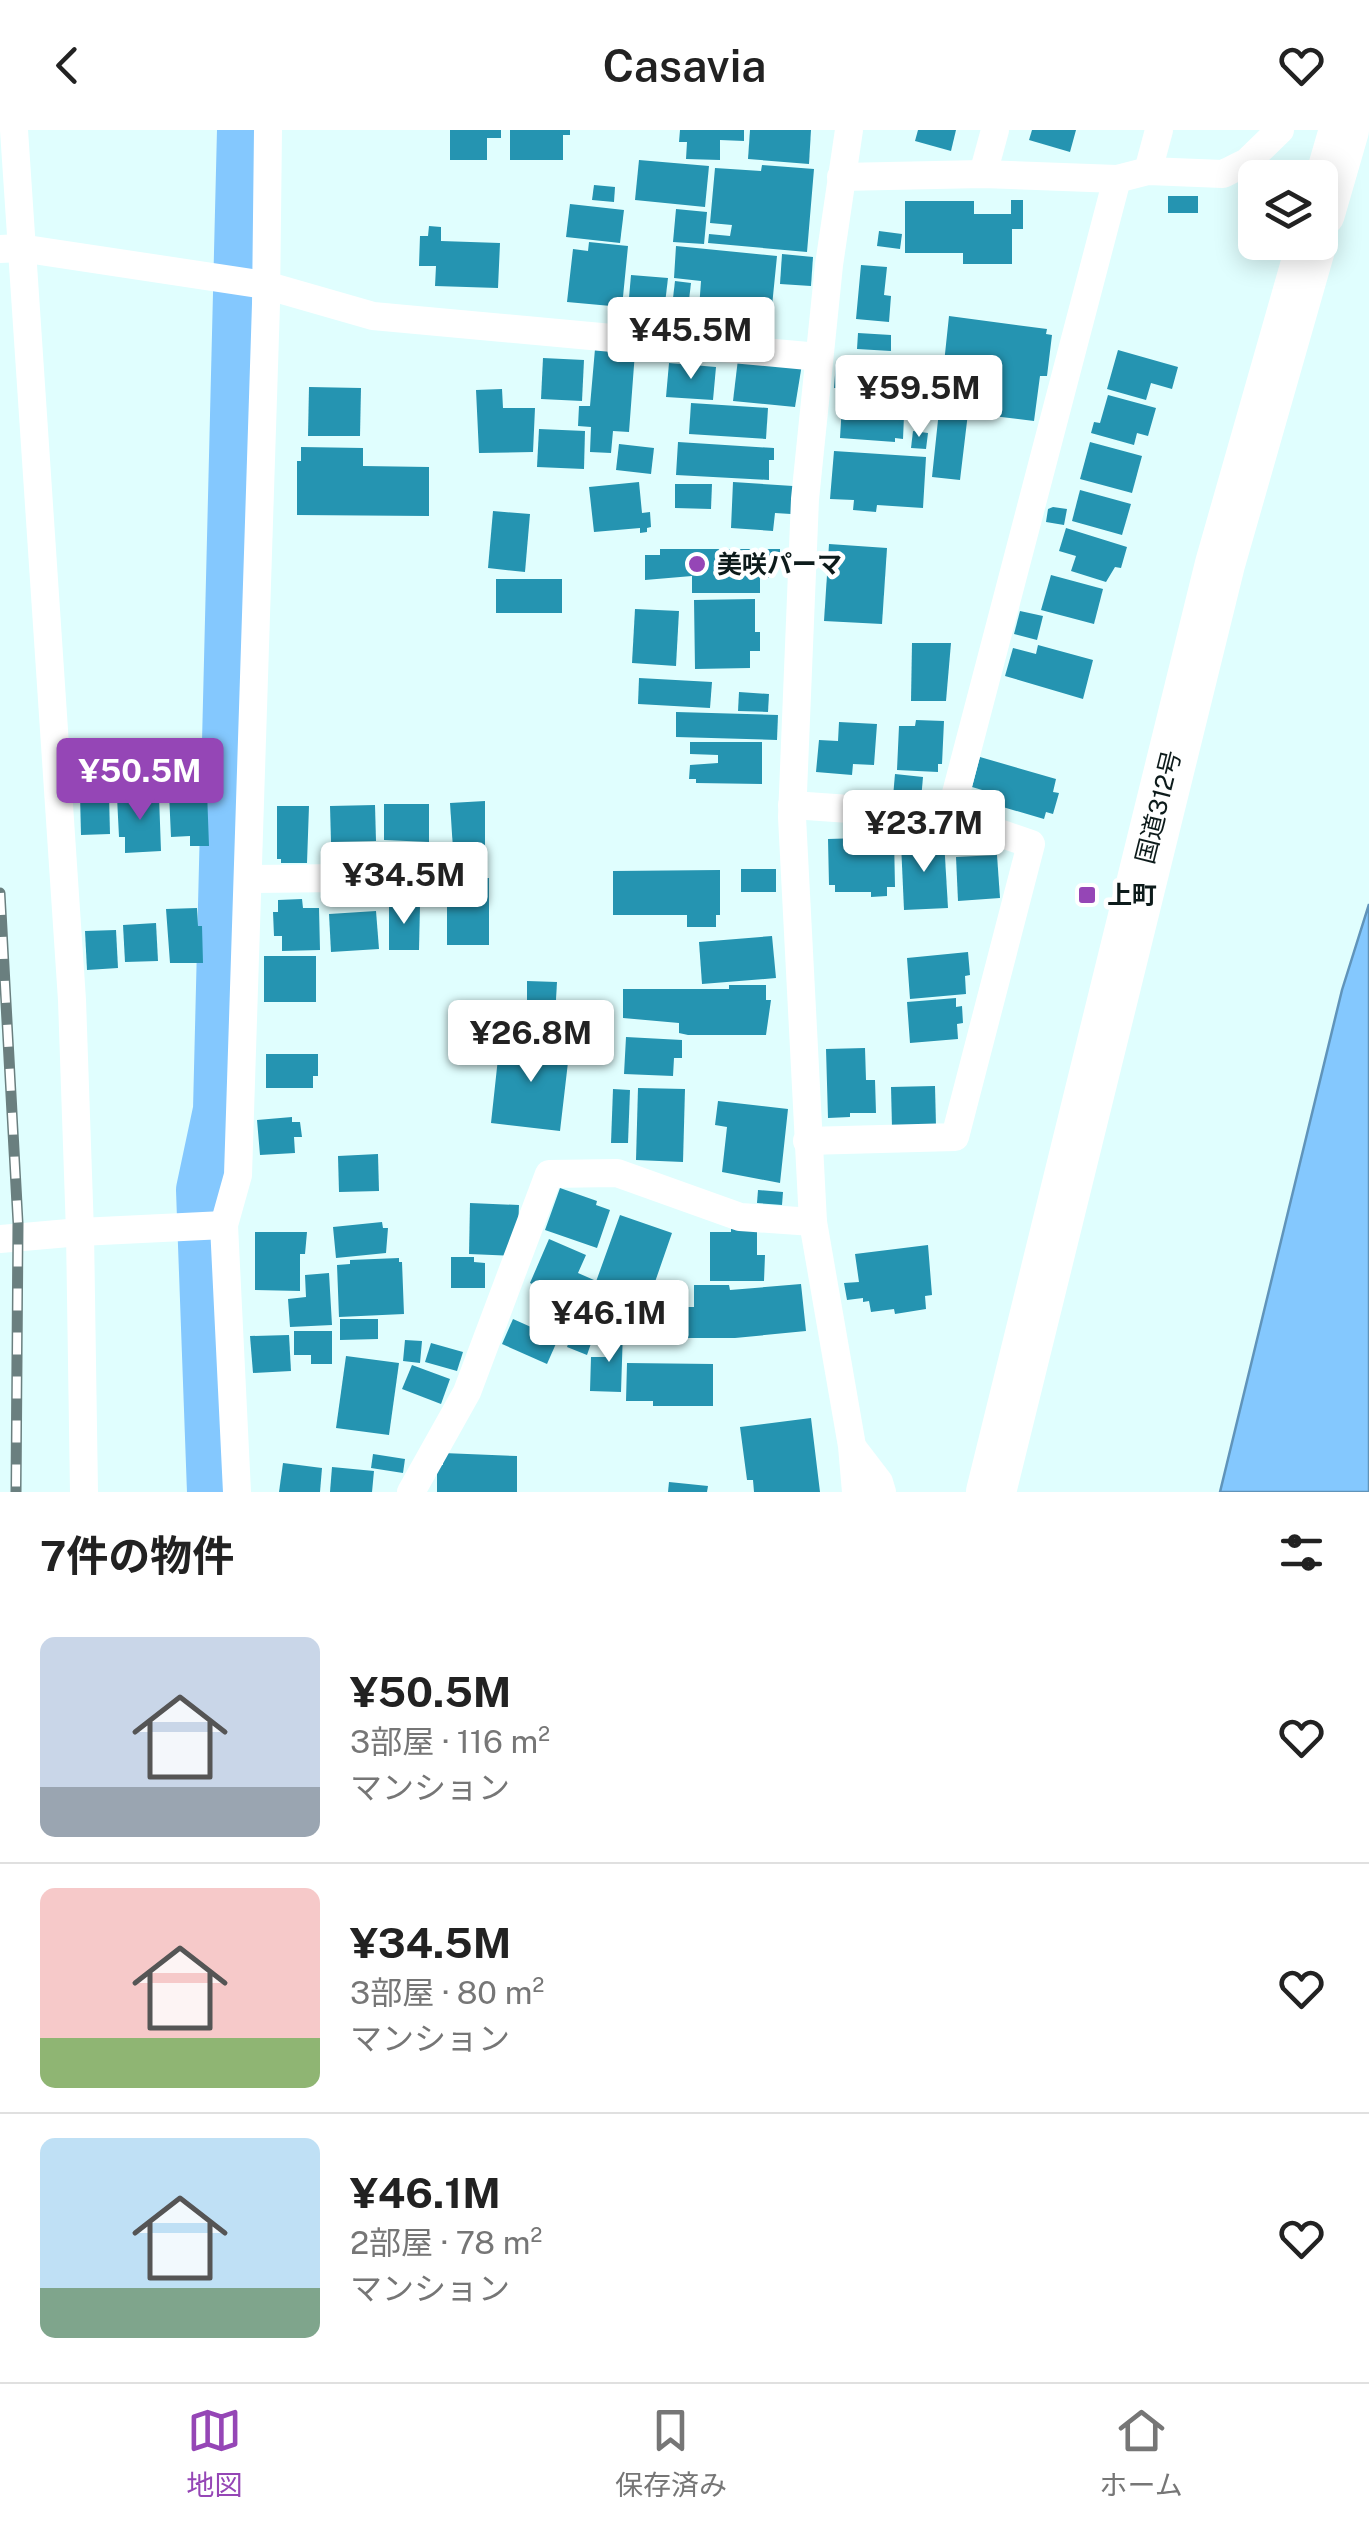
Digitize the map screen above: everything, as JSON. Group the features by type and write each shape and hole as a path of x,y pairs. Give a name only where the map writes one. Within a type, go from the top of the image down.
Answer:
{"highway":[{"path":"1335,160 1344,130"},
{"name":"国道312号","path":"991,1492 1220,564 1307,260"}],"street":[{"path":"14,130 10,248 72,1000 84,1492"},
{"path":"237,1492 209,1225 238,1175 248,878 251,284 268,130"},
{"path":"849,130 805,500 792,805 814,1222 852,1446 856,1492"},
{"path":"983,174 995,130"},
{"path":"1148,172 1159,130"},
{"path":"841,177 983,174 1117,179 1148,172 1223,174 1247,162 1280,130"},
{"path":"950,816 1117,179"},
{"path":"10,248 251,284 373,316 820,356"},
{"path":"792,805 950,816 1031,844 955,1138 808,1141"},
{"path":"248,878 428,877"},
{"path":"411,1492 467,1392 549,1174 617,1173 740,1216 814,1222"},
{"path":"0,1240 209,1225"},
{"path":"852,1446 882,1492"}],"water":[{"path":"1369,904 1369,1492 1220,1492 1342,990"}],"building":[{"path":"450,130 501,130 501,138 487,138 487,160 450,160"},
{"path":"510,130 570,130 570,135 563,135 563,160 510,160"},
{"path":"680,130 744,130 744,141 720,140 720,160 686,159 687,142 679,142"},
{"path":"750,130 811,130 809,164 748,159"},
{"path":"918,130 956,130 951,151 915,141"},
{"path":"1032,130 1076,130 1070,152 1029,140"},
{"path":"639,160 709,166 705,207 635,200"},
{"path":"762,165 814,169 807,252 708,243 709,234 730,236 732,225 710,223 715,168 761,171"},
{"path":"594,185 615,187 614,202 592,200"},
{"path":"1168,196 1198,196 1198,213 1168,213"},
{"path":"1011,200 1023,200 1023,229 1012,229 1012,264 963,264 963,253 905,253 905,201 974,201 974,214 1011,214"},
{"path":"570,204 624,210 620,243 566,237"},
{"path":"676,209 707,212 704,244 673,242"},
{"path":"429,226 441,227 441,241 500,243 498,288 435,286 436,266 419,266 420,236 428,236"},
{"path":"879,231 902,234 900,249 877,246"},
{"path":"589,242 628,246 622,307 567,302 573,249 588,251"},
{"path":"676,246 777,256 772,306 758,305 757,314 699,309 701,281 674,278"},
{"path":"782,254 813,257 811,286 780,284"},
{"path":"861,265 887,267 884,295 891,296 889,322 856,319"},
{"path":"631,275 668,278 664,312 628,309"},
{"path":"675,281 691,283 685,334 669,332"},
{"path":"949,316 1047,329 1046,334 1052,335 1047,376 1040,376 1034,421 968,413 960,480 932,477"},
{"path":"858,333 891,335 891,351 857,349"},
{"path":"595,349 635,352 629,432 613,431 611,453 590,452 591,427 578,426 579,406 590,406"},
{"path":"1118,350 1178,367 1172,389 1151,383 1146,400 1107,389"},
{"path":"911,357 938,359 937,374 909,372"},
{"path":"543,358 584,360 582,401 541,399"},
{"path":"738,359 802,364 795,407 733,401"},
{"path":"836,362 890,366 889,380 912,382 910,416 904,416 903,439 895,438 895,442 840,438 843,388 834,388"},
{"path":"669,363 716,367 713,400 666,397"},
{"path":"309,387 361,388 360,436 308,436"},
{"path":"502,389 503,408 535,408 533,452 479,453 476,390"},
{"path":"1108,395 1156,408 1148,436 1137,433 1134,445 1091,433 1094,422 1100,423"},
{"path":"691,403 768,408 766,439 689,434"},
{"path":"539,429 585,431 584,469 537,467"},
{"path":"913,431 928,433 926,449 911,448"},
{"path":"678,442 774,448 774,460 769,460 769,480 676,475"},
{"path":"1090,442 1142,456 1132,493 1080,479"},
{"path":"619,444 654,448 651,474 616,470"},
{"path":"301,447 363,448 363,466 429,467 429,516 297,515 297,461 301,461"},
{"path":"834,451 926,457 923,508 877,505 876,512 853,510 854,500 830,499"},
{"path":"639,482 642,513 650,512 651,527 647,532 640,533 640,528 594,532 589,487"},
{"path":"733,482 793,486 791,514 775,513 773,531 731,528"},
{"path":"675,484 712,484 711,509 675,508"},
{"path":"1080,490 1131,504 1122,535 1072,521"},
{"path":"1048,509 1067,509 1064,525 1046,522"},
{"path":"493,511 530,514 525,572 488,568"},
{"path":"1066,528 1127,547 1121,568 1115,567 1106,582 1071,571 1076,556 1059,551"},
{"path":"829,544 887,548 882,624 824,621"},
{"path":"660,549 780,549 780,565 769,565 769,578 760,578 760,593 692,593 692,576 645,580 645,555 660,555"},
{"path":"1051,575 1103,589 1094,624 1041,610"},
{"path":"496,579 562,579 562,613 496,613"},
{"path":"755,599 755,632 760,632 760,651 750,651 750,668 695,669 694,600"},
{"path":"635,609 679,611 676,666 632,663"},
{"path":"1020,611 1043,616 1037,640 1014,634"},
{"path":"912,643 951,643 946,701 911,701"},
{"path":"1038,645 1093,660 1083,699 1005,676 1013,648 1036,654"},
{"path":"639,678 712,682 710,708 638,704"},
{"path":"739,692 769,694 768,712 738,711"},
{"path":"676,712 778,715 777,740 676,737"},
{"path":"916,720 944,721 942,764 938,764 938,772 897,770 899,726 915,726"},
{"path":"839,722 877,724 874,765 853,764 852,775 816,772 819,740 838,741"},
{"path":"690,742 762,742 762,784 696,783 696,779 689,779 690,765 718,763 718,755 690,754"},
{"path":"980,757 1056,779 1053,792 1059,793 1053,814 1046,812 1044,819 996,805 999,795 972,787"},
{"path":"895,774 923,777 921,800 893,797"},
{"path":"207,791 209,846 190,846 190,836 171,837 169,793"},
{"path":"109,794 110,834 81,835 80,795"},
{"path":"159,796 161,851 125,853 125,837 119,837 117,797"},
{"path":"485,801 485,847 453,849 450,803"},
{"path":"384,804 429,804 429,842 384,840"},
{"path":"375,805 376,841 331,842 330,806"},
{"path":"277,806 309,806 307,863 281,863 277,859"},
{"path":"894,837 895,887 887,887 887,896 835,892 835,885 829,885 828,839"},
{"path":"944,840 948,908 904,910 901,843"},
{"path":"997,855 1000,898 958,901 956,857"},
{"path":"741,869 776,869 776,892 741,892"},
{"path":"720,870 720,915 716,915 716,927 687,927 687,915 613,915 613,871"},
{"path":"454,878 489,878 489,945 447,945 447,901 454,901"},
{"path":"302,899 303,908 319,908 320,950 282,951 282,936 274,936 273,912 278,912 278,900"},
{"path":"389,905 420,905 419,950 389,950"},
{"path":"197,908 198,926 202,926 203,963 170,963 166,909"},
{"path":"376,911 379,949 331,952 329,914"},
{"path":"156,923 158,961 125,962 123,925"},
{"path":"116,930 118,968 87,970 85,931"},
{"path":"772,936 776,978 702,984 699,942"},
{"path":"968,952 970,975 965,976 966,994 910,999 907,958"},
{"path":"264,956 316,956 316,1002 264,1002"},
{"path":"527,981 557,982 554,1035 527,1034"},
{"path":"729,985 766,985 766,1000 771,1000 766,1035 688,1035 679,1033 679,1023 623,1018 623,989 729,989"},
{"path":"956,998 956,1007 962,1006 963,1023 957,1024 958,1039 910,1043 907,1002"},
{"path":"626,1037 682,1040 682,1058 674,1058 673,1076 624,1074"},
{"path":"510,1038 570,1045 560,1131 491,1123 499,1049 509,1050"},
{"path":"865,1048 866,1080 875,1080 876,1113 828,1118 826,1049"},
{"path":"266,1054 318,1054 318,1076 313,1076 313,1088 266,1088"},
{"path":"935,1086 936,1126 892,1128 891,1087"},
{"path":"638,1088 685,1089 683,1162 636,1160"},
{"path":"613,1089 630,1090 628,1143 611,1143"},
{"path":"718,1101 788,1109 780,1183 722,1172 727,1127 715,1125"},
{"path":"292,1117 292,1122 300,1122 302,1137 294,1137 295,1153 260,1155 257,1120"},
{"path":"378,1154 379,1191 339,1192 338,1156"},
{"path":"560,1188 597,1201 596,1205 610,1210 597,1248 545,1230"},
{"path":"758,1190 783,1192 782,1205 757,1203"},
{"path":"470,1203 519,1205 517,1256 469,1254"},
{"path":"620,1215 672,1233 647,1305 636,1301 635,1305 593,1290"},
{"path":"382,1222 383,1228 388,1228 386,1253 336,1258 333,1227"},
{"path":"757,1229 757,1255 765,1255 764,1281 710,1281 710,1232"},
{"path":"255,1232 307,1232 305,1254 300,1254 300,1291 255,1290"},
{"path":"549,1239 586,1255 578,1273 594,1280 577,1318 549,1306 554,1294 530,1283"},
{"path":"928,1245 932,1295 925,1296 926,1309 895,1314 894,1309 871,1312 869,1301 863,1302 863,1298 847,1300 844,1283 859,1282 855,1254"},
{"path":"451,1257 474,1257 474,1262 485,1263 485,1288 451,1288"},
{"path":"399,1258 404,1314 339,1317 337,1265 350,1264 350,1260"},
{"path":"329,1273 332,1325 290,1327 288,1299 306,1297 305,1275"},
{"path":"801,1284 806,1331 687,1338 688,1307 694,1307 694,1285 729,1285 730,1290"},
{"path":"588,1306 597,1309 592,1321 583,1318"},
{"path":"561,1316 596,1329 587,1355 567,1347 570,1339 554,1334"},
{"path":"340,1319 378,1319 378,1339 340,1340"},
{"path":"513,1319 558,1339 547,1364 502,1344"},
{"path":"607,1330 623,1330 621,1392 590,1391 591,1357 606,1357"},
{"path":"294,1331 332,1331 332,1364 311,1364 311,1355 294,1355"},
{"path":"289,1335 291,1371 253,1373 250,1336"},
{"path":"626,1335 661,1335 661,1342 626,1342"},
{"path":"405,1340 422,1341 420,1363 403,1361"},
{"path":"431,1343 463,1352 457,1371 425,1362"},
{"path":"346,1356 399,1363 389,1435 336,1428"},
{"path":"627,1363 713,1364 713,1406 653,1406 653,1401 626,1401"},
{"path":"412,1365 450,1379 441,1404 402,1389"},
{"path":"811,1418 820,1492 754,1492 753,1480 747,1480 740,1427"},
{"path":"443,1453 517,1456 517,1492 437,1492 437,1465 443,1465"},
{"path":"373,1454 405,1459 403,1473 371,1468"},
{"path":"283,1463 322,1468 320,1492 279,1492"},
{"path":"332,1467 374,1471 372,1492 330,1492"},
{"path":"669,1482 708,1486 707,1492 668,1492"}],"waterway":[{"path":"216,1492 205,1190 222,1110 246,130"}],"railway":[{"path":"0,893 18,1223 16,1492"}],"place":[{"name":"美咲パーマ","path":"697,564"},
{"name":"上町","path":"1087,895"}]}
